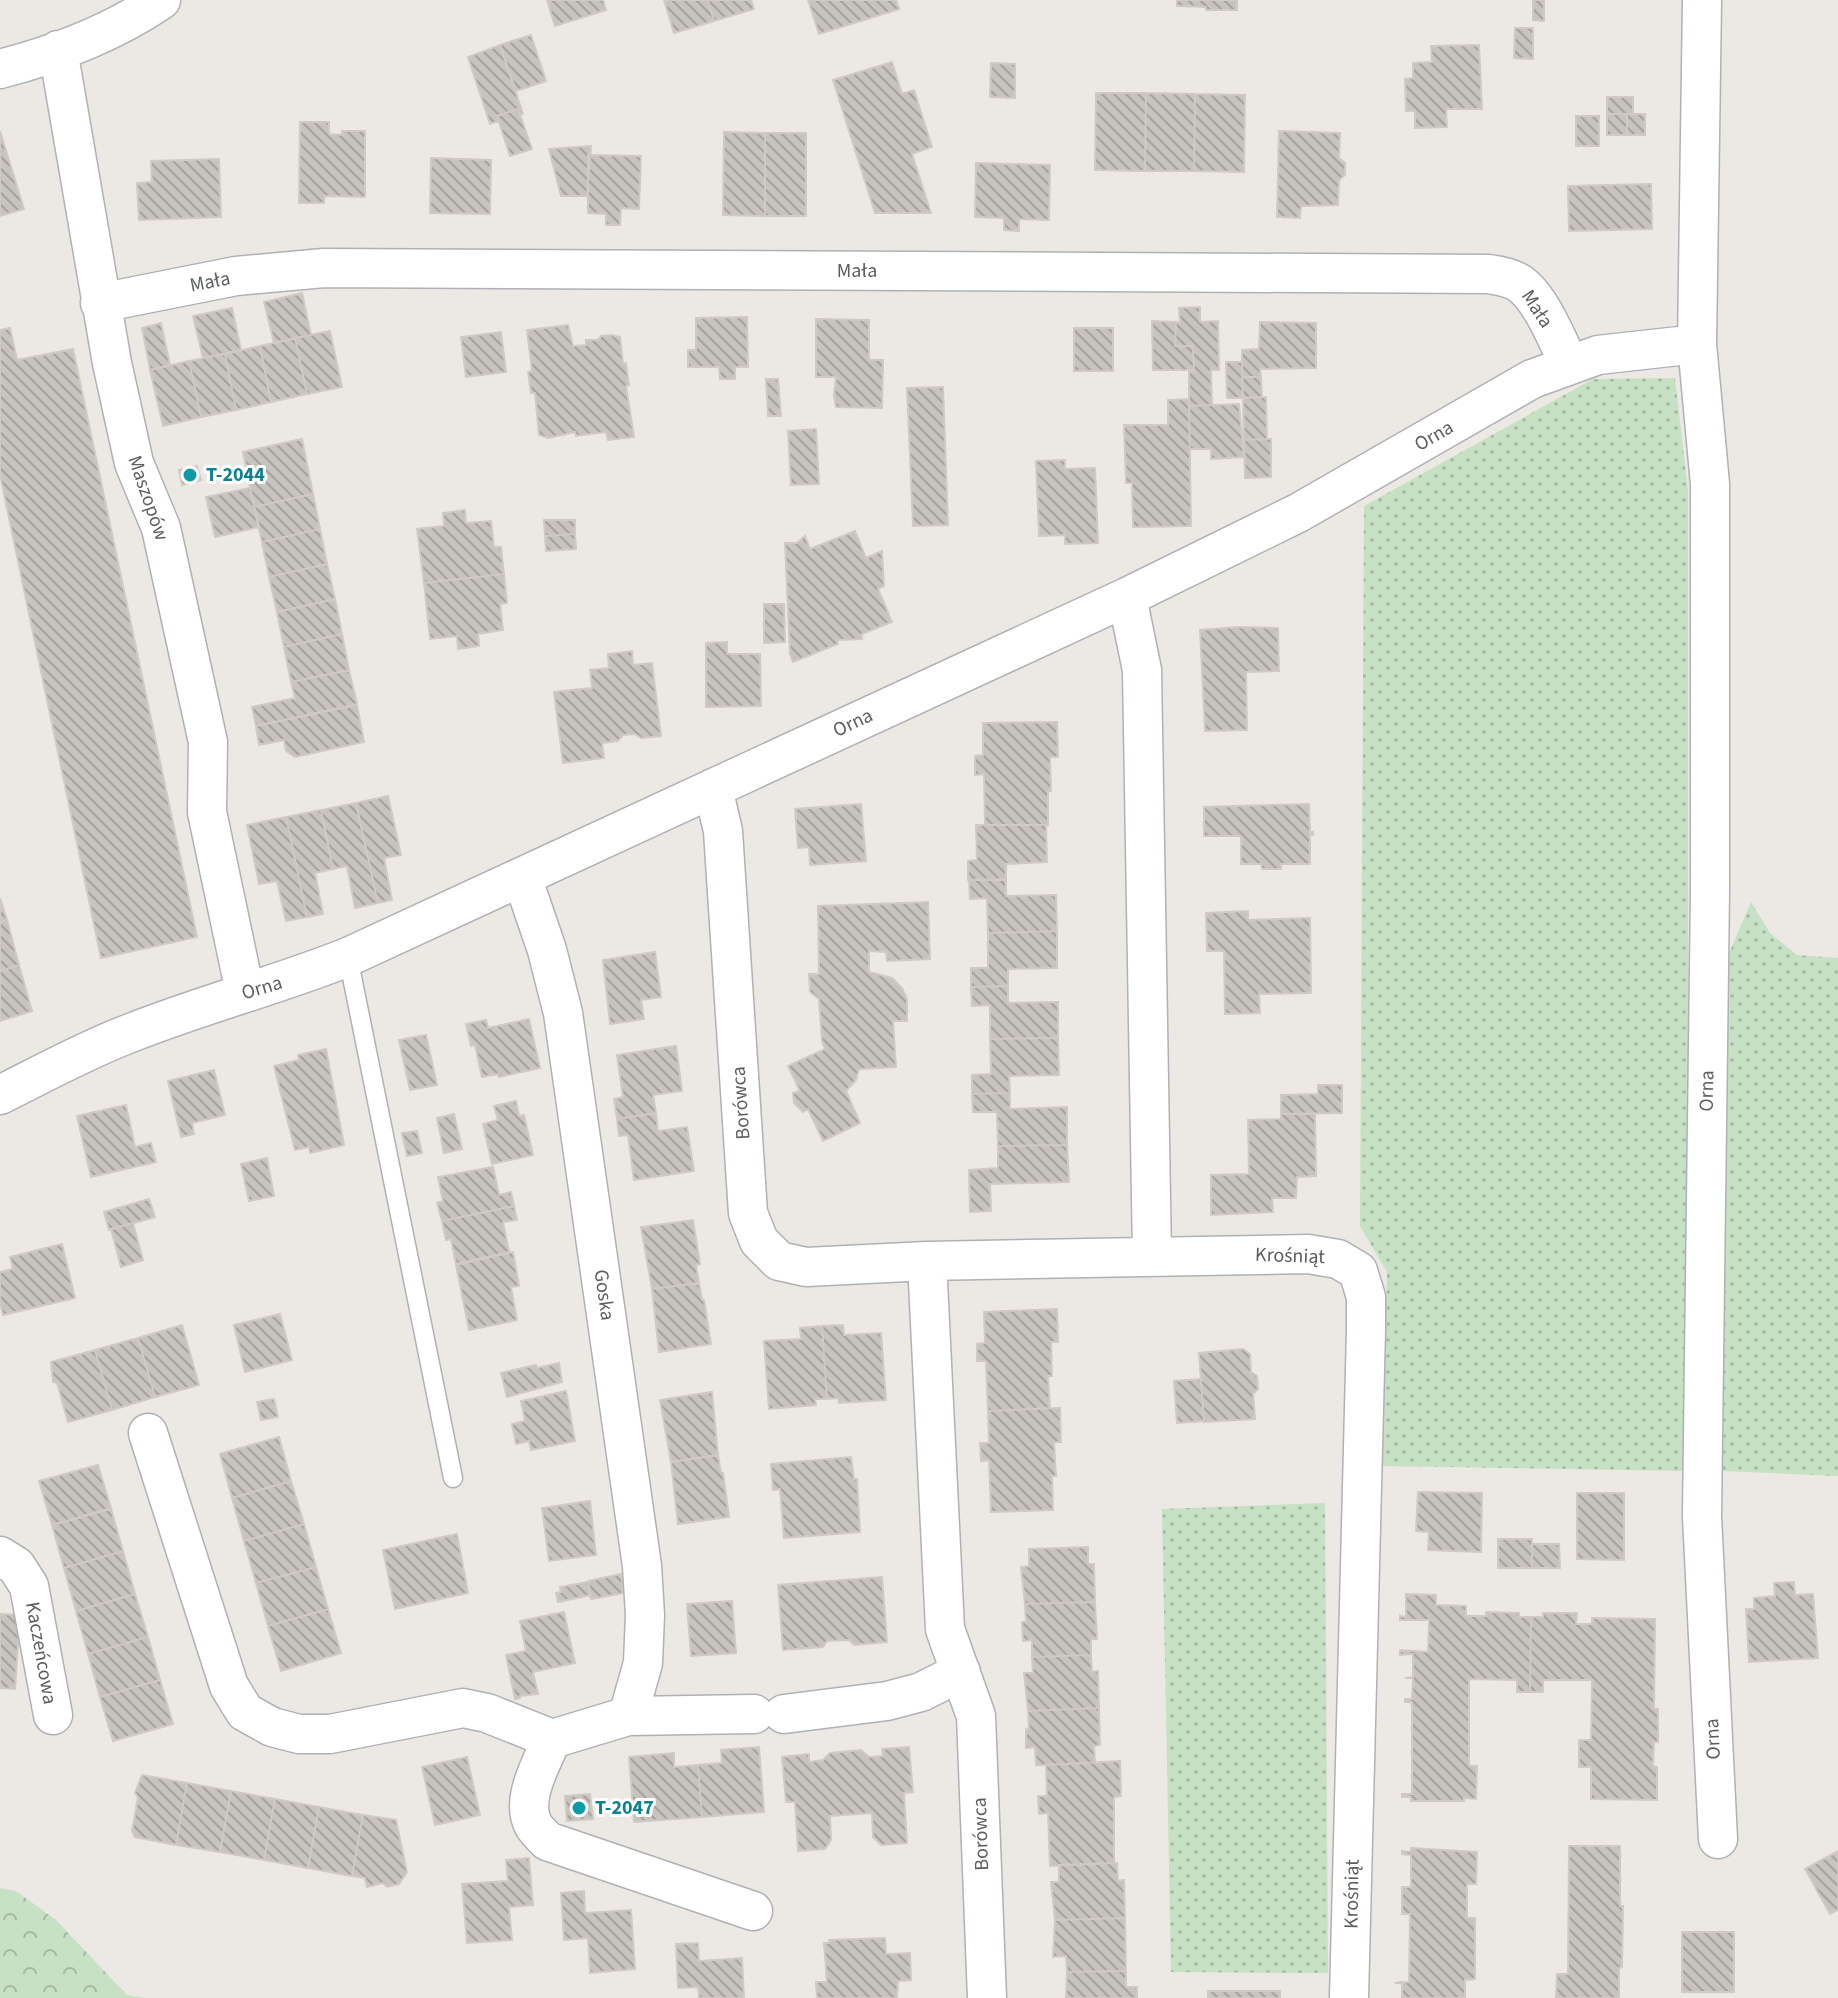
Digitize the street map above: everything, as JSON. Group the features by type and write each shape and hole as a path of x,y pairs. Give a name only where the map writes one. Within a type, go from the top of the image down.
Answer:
{"street":[{"path":"0,69 58,50 144,12 161,0"},
{"name":"Orna","path":"1702,0 1697,344 1710,484 1710,890 1702,1516 1718,1839"},
{"name":"Maszopów","path":"58,50 100,303 134,463 161,528 208,742 207,812 245,992"},
{"name":"Mała","path":"100,303 236,276 324,268 1489,274 1507,277 1522,285 1534,299 1569,364"},
{"name":"Orna","path":"0,1095 126,1034 245,992 283,983 348,957 1127,597 1298,513 1532,379 1598,355 1697,344"},
{"path":"1127,597 1142,670 1152,1256"},
{"name":"Borówca","path":"713,788 723,831 748,1213 759,1241 779,1261 806,1267 1152,1256"},
{"name":"Goska","path":"522,877 547,950 563,1013 642,1566 645,1615 643,1663 628,1716"},
{"name":"Krośniąt","path":"1152,1256 1308,1254 1338,1259 1358,1271 1366,1297 1349,1998"},
{"name":"Borówca","path":"927,1261 945,1629 976,1716 987,1998"},
{"path":"148,1433 229,1686 245,1712 272,1727 299,1734 330,1734 463,1708 487,1713 552,1739 628,1716 769,1714 887,1701 921,1692 961,1672"},
{"name":"Kaczeńcowa","path":"0,1556 16,1566 29,1586 53,1715"},
{"path":"552,1739 533,1787 529,1810 533,1825 547,1841 753,1911"}],"lane":[{"path":"348,957 453,1478"}],"green space":[{"path":"1675,378 1688,491 1688,1471 1382,1466 1387,1272 1360,1226 1364,506 1593,379"},
{"path":"1751,902 1770,933 1797,955 1838,958 1838,1476 1723,1471 1728,956"},
{"path":"1325,1503 1328,1973 1171,1972 1162,1509"},
{"path":"0,1888 16,1891 56,1920 127,1995 145,1998 0,1998"}],"building":[{"path":"547,0 603,0 606,10 555,26"},
{"path":"664,0 708,0 714,21 674,33"},
{"path":"708,0 751,0 754,9 714,21"},
{"path":"808,0 896,0 899,9 819,34"},
{"path":"1177,0 1237,0 1237,10 1177,6"},
{"path":"1533,0 1544,0 1544,21 1533,20"},
{"path":"1515,28 1533,28 1533,59 1514,58"},
{"path":"531,35 546,81 516,91 500,45"},
{"path":"500,45 523,114 518,109 497,116 499,121 490,124 468,57"},
{"path":"1479,45 1482,109 1446,109 1447,127 1415,128 1415,111 1406,111 1405,79 1413,78 1413,63 1432,62 1431,46"},
{"path":"892,62 902,94 914,90 932,147 912,154 931,213 875,213 833,80"},
{"path":"991,63 1015,64 1015,98 990,97"},
{"path":"1096,93 1146,93 1145,171 1095,170"},
{"path":"1146,93 1195,94 1194,171 1145,171"},
{"path":"1195,94 1245,95 1244,172 1194,171"},
{"path":"1607,97 1633,97 1633,114 1607,114"},
{"path":"518,109 532,149 510,156 497,116"},
{"path":"1607,114 1627,114 1627,135 1607,135"},
{"path":"1627,114 1645,114 1645,135 1627,135"},
{"path":"1576,116 1599,116 1599,146 1576,146"},
{"path":"300,122 329,122 329,134 365,131 365,197 324,196 324,203 299,203"},
{"path":"0,131 24,209 0,216"},
{"path":"1279,131 1340,133 1339,158 1345,163 1345,175 1339,180 1338,205 1301,206 1300,218 1277,217"},
{"path":"724,132 765,133 765,216 723,215"},
{"path":"765,133 806,133 806,216 765,216"},
{"path":"591,146 587,196 561,196 549,149"},
{"path":"588,155 641,156 639,209 621,208 620,225 606,225 606,214 588,213"},
{"path":"431,158 491,160 490,214 430,213"},
{"path":"219,159 221,217 139,220 137,183 152,182 151,161"},
{"path":"976,163 1050,165 1049,220 1019,219 1019,231 1004,230 1004,218 975,217"},
{"path":"1651,184 1652,229 1569,231 1568,186"},
{"path":"302,293 311,335 274,343 264,302"},
{"path":"1200,307 1200,322 1218,321 1219,370 1211,370 1212,405 1189,406 1189,370 1194,371 1193,346 1175,346 1176,322 1180,322 1179,308"},
{"path":"232,308 241,350 203,358 193,316"},
{"path":"747,317 748,367 735,367 735,379 720,379 719,367 688,367 688,350 696,350 696,318"},
{"path":"816,319 869,320 869,360 883,360 882,408 836,407 836,377 816,377"},
{"path":"1152,321 1176,322 1175,346 1193,346 1194,370 1153,370"},
{"path":"1260,322 1316,323 1316,368 1260,369 1261,377 1242,377 1242,350 1259,349"},
{"path":"161,323 170,365 150,370 142,328"},
{"path":"568,325 573,346 586,345 586,340 598,340 601,336 620,337 634,437 608,440 606,432 576,436 575,432 548,438 539,435 535,393 531,393 528,372 532,371 527,330"},
{"path":"10,328 17,360 73,349 197,937 101,958 0,475 0,330"},
{"path":"1074,328 1113,328 1113,371 1074,371"},
{"path":"330,331 342,387 307,394 295,338"},
{"path":"501,332 506,372 466,377 461,337"},
{"path":"295,338 307,394 271,402 260,346"},
{"path":"260,346 271,402 236,410 225,354"},
{"path":"225,354 236,410 201,417 189,361"},
{"path":"189,361 201,417 163,426 150,370"},
{"path":"1226,362 1242,362 1243,398 1227,398"},
{"path":"1242,377 1261,377 1262,397 1243,398"},
{"path":"766,379 778,379 781,416 768,416"},
{"path":"943,387 948,525 913,526 907,388"},
{"path":"1266,397 1267,439 1244,440 1243,398"},
{"path":"1189,399 1191,526 1133,527 1132,483 1126,483 1124,425 1168,425 1168,400"},
{"path":"1239,404 1244,457 1211,459 1211,449 1190,449 1189,406"},
{"path":"816,429 819,484 791,485 788,431"},
{"path":"302,439 313,494 254,507 243,452"},
{"path":"1271,439 1271,477 1245,478 1244,440"},
{"path":"1065,460 1065,469 1095,468 1098,543 1065,544 1065,535 1039,536 1036,461"},
{"name":"T-2044","path":"197,466 201,480 182,485 179,470"},
{"path":"250,488 259,527 215,537 206,497"},
{"path":"313,494 320,529 262,542 254,507"},
{"path":"465,510 466,523 491,521 494,547 501,547 504,574 424,583 417,529 444,526 443,513"},
{"path":"544,520 575,520 575,534 545,536"},
{"path":"320,529 327,564 269,577 262,542"},
{"path":"855,531 866,558 882,551 884,586 878,589 892,622 862,634 862,639 837,640 838,644 793,662 790,654 785,543 797,543 805,536 810,549"},
{"path":"575,534 576,549 546,551 545,536"},
{"path":"327,564 335,599 277,612 269,577"},
{"path":"504,574 507,603 500,604 503,630 478,634 479,646 458,649 457,636 430,639 424,583"},
{"path":"335,599 342,634 284,647 277,612"},
{"path":"764,604 784,604 785,642 764,643"},
{"path":"1278,628 1279,671 1246,672 1247,730 1205,731 1200,630"},
{"path":"342,634 349,670 291,682 284,647"},
{"path":"727,642 727,654 760,654 761,706 706,707 706,643"},
{"path":"632,651 633,665 652,663 661,736 641,738 635,734 623,735 618,741 602,743 604,758 563,763 554,692 592,688 590,670 609,668 608,654"},
{"path":"349,670 357,704 256,726 252,707 295,698 291,682"},
{"path":"357,705 364,742 295,757 286,751 284,740 259,745 256,726"},
{"path":"1057,722 1058,757 1050,757 1048,825 985,825 984,774 975,775 975,756 983,755 983,723"},
{"path":"388,796 401,855 384,858 392,900 378,903 356,803"},
{"path":"356,803 378,903 355,908 347,866 333,869 321,810"},
{"path":"861,804 866,861 810,865 809,847 798,848 795,809"},
{"path":"1309,804 1310,833 1313,832 1310,835 1310,864 1281,864 1281,869 1262,869 1261,864 1241,864 1241,836 1204,836 1204,807"},
{"path":"321,810 333,869 315,873 323,914 307,917 286,817"},
{"path":"286,817 307,917 286,921 277,881 259,884 247,825"},
{"path":"976,825 1046,825 1047,862 1006,864 1006,879 968,880 968,861 977,860"},
{"path":"969,880 1006,880 1006,896 1056,895 1057,931 988,933 987,898 970,899"},
{"path":"0,898 7,920 0,922"},
{"path":"928,902 930,959 887,961 886,952 869,951 869,972 892,978 907,999 907,1021 893,1021 896,1067 859,1069 856,1080 846,1091 860,1123 823,1141 808,1109 803,1112 794,1103 793,1093 800,1091 788,1066 825,1049 819,999 810,992 809,974 819,974 818,906"},
{"path":"1248,911 1248,920 1310,918 1311,993 1259,994 1260,1013 1225,1014 1224,951 1207,951 1206,913"},
{"path":"7,920 19,965 0,971 0,922"},
{"path":"1057,931 1057,968 1008,969 1008,986 971,987 971,968 988,968 988,933"},
{"path":"655,952 661,997 641,1000 644,1019 610,1024 603,960"},
{"path":"19,965 32,1011 0,1021 0,971"},
{"path":"1008,986 1008,1003 1058,1002 1058,1038 990,1039 990,1005 972,1006 971,987"},
{"path":"529,1019 540,1068 499,1077 498,1074 482,1077 475,1045 471,1046 466,1024 486,1020 488,1028"},
{"path":"426,1035 437,1085 410,1090 399,1040"},
{"path":"1058,1038 1059,1075 1009,1076 1010,1093 972,1094 972,1075 991,1074 990,1039"},
{"path":"676,1046 682,1091 653,1095 656,1113 617,1119 614,1099 623,1097 617,1055"},
{"path":"326,1049 344,1145 310,1153 309,1147 295,1150 274,1066 299,1060 298,1055"},
{"path":"214,1070 225,1115 192,1123 194,1134 181,1137 168,1081"},
{"path":"1318,1085 1342,1085 1342,1113 1281,1114 1281,1095 1318,1094"},
{"path":"1010,1093 1010,1109 1067,1107 1067,1145 998,1146 997,1112 973,1112 972,1094"},
{"path":"516,1101 519,1116 524,1115 533,1155 492,1164 483,1124 498,1120 494,1106"},
{"path":"126,1105 135,1147 151,1143 156,1162 91,1177 77,1116"},
{"path":"656,1113 658,1131 687,1127 694,1171 634,1180 628,1135 619,1136 617,1119"},
{"path":"454,1114 462,1149 444,1153 437,1118"},
{"path":"1281,1114 1315,1114 1316,1176 1297,1177 1296,1198 1272,1198 1273,1212 1211,1215 1211,1175 1249,1174 1248,1120 1281,1119"},
{"path":"417,1131 422,1153 407,1156 402,1133"},
{"path":"1067,1145 1069,1182 990,1184 991,1211 970,1212 969,1170 998,1168 998,1146"},
{"path":"267,1158 274,1196 249,1201 241,1164"},
{"path":"493,1167 499,1195 511,1192 514,1206 442,1221 437,1203 443,1201 438,1177"},
{"path":"149,1199 155,1217 109,1230 104,1212"},
{"path":"514,1206 517,1220 503,1222 509,1252 456,1264 451,1239 446,1240 442,1221"},
{"path":"693,1220 700,1264 696,1265 699,1283 652,1289 641,1227"},
{"path":"133,1223 143,1260 121,1267 111,1229"},
{"path":"62,1244 75,1298 3,1315 0,1272 13,1269 10,1257"},
{"path":"513,1252 519,1286 511,1287 517,1320 469,1330 456,1265"},
{"path":"699,1283 711,1344 659,1352 652,1289"},
{"path":"1057,1309 1058,1342 1051,1342 1052,1376 1048,1376 1050,1408 988,1411 986,1361 977,1361 977,1344 985,1343 984,1312"},
{"path":"280,1314 292,1360 245,1372 234,1325"},
{"path":"182,1325 199,1385 155,1397 138,1338"},
{"path":"843,1325 844,1335 881,1333 886,1400 839,1403 838,1398 827,1399 822,1326"},
{"path":"822,1326 827,1399 815,1399 816,1405 769,1409 764,1341 801,1339 800,1328"},
{"path":"138,1338 155,1397 112,1410 95,1350"},
{"path":"1243,1349 1250,1354 1251,1372 1257,1376 1258,1389 1253,1394 1255,1419 1204,1422 1199,1353"},
{"path":"95,1350 112,1410 68,1422 57,1383 53,1382 51,1362"},
{"path":"559,1363 562,1382 507,1397 501,1373"},
{"path":"1201,1379 1204,1421 1177,1423 1174,1381"},
{"path":"566,1391 575,1441 531,1450 529,1441 516,1444 512,1424 525,1421 521,1401"},
{"path":"712,1392 718,1455 671,1462 660,1400"},
{"path":"274,1399 278,1417 261,1420 257,1402"},
{"path":"1060,1408 1061,1442 1054,1442 1056,1476 1052,1476 1053,1510 991,1512 989,1460 981,1461 980,1443 989,1443 988,1411"},
{"path":"279,1437 291,1481 232,1498 220,1454"},
{"path":"718,1455 729,1517 678,1524 671,1462"},
{"path":"851,1457 854,1479 857,1479 860,1532 784,1538 780,1489 773,1490 771,1464"},
{"path":"98,1465 111,1508 52,1525 39,1481"},
{"path":"291,1481 304,1524 244,1541 232,1498"},
{"path":"1418,1492 1482,1493 1481,1552 1428,1550 1429,1532 1416,1531"},
{"path":"1577,1493 1624,1493 1624,1560 1577,1559"},
{"path":"590,1501 596,1555 549,1561 542,1508"},
{"path":"111,1509 123,1551 64,1568 52,1525"},
{"path":"304,1524 316,1567 256,1583 244,1541"},
{"path":"457,1534 468,1593 395,1609 383,1550"},
{"path":"1498,1539 1532,1539 1532,1568 1498,1568"},
{"path":"1532,1544 1559,1544 1560,1568 1532,1568"},
{"path":"1088,1547 1088,1564 1094,1564 1095,1602 1025,1604 1021,1567 1029,1566 1029,1549"},
{"path":"123,1551 135,1594 76,1611 64,1568"},
{"path":"316,1567 328,1609 268,1626 256,1583"},
{"path":"621,1574 624,1593 591,1599 588,1581"},
{"path":"882,1577 887,1642 854,1645 849,1640 827,1641 823,1647 783,1650 778,1585"},
{"path":"588,1582 591,1595 558,1602 556,1593 561,1592 560,1587"},
{"path":"1794,1582 1795,1595 1813,1594 1818,1658 1749,1662 1746,1609 1754,1609 1754,1598 1775,1596 1774,1583"},
{"path":"135,1594 148,1637 88,1654 76,1611"},
{"path":"1406,1594 1436,1595 1436,1605 1466,1606 1466,1616 1486,1616 1486,1612 1519,1613 1519,1617 1531,1617 1530,1692 1517,1692 1517,1680 1469,1679 1469,1766 1477,1766 1476,1799 1411,1801 1411,1797 1402,1797 1402,1794 1412,1794 1412,1702 1405,1702 1405,1699 1412,1699 1413,1678 1405,1678 1413,1677 1413,1654 1400,1655 1400,1650 1428,1652 1429,1620 1400,1620 1400,1616 1406,1617"},
{"path":"732,1601 736,1653 691,1656 687,1604"},
{"path":"1095,1602 1097,1639 1091,1639 1091,1655 1032,1657 1032,1640 1023,1641 1025,1604"},
{"path":"328,1609 341,1653 281,1671 268,1626"},
{"path":"564,1612 575,1663 533,1672 538,1694 515,1699 506,1655 526,1651 520,1621"},
{"path":"1543,1613 1577,1613 1576,1624 1592,1624 1592,1618 1655,1619 1654,1709 1658,1709 1658,1742 1654,1742 1653,1766 1657,1767 1657,1800 1591,1799 1591,1767 1579,1767 1579,1740 1591,1740 1592,1680 1543,1680 1543,1692 1530,1692 1531,1617 1543,1617"},
{"path":"0,1614 20,1615 15,1689 0,1688"},
{"path":"148,1637 160,1680 100,1697 88,1654"},
{"path":"1091,1655 1092,1672 1098,1671 1099,1708 1028,1711 1024,1673 1033,1673 1032,1657"},
{"path":"160,1680 173,1724 113,1741 100,1697"},
{"path":"1099,1708 1100,1745 1094,1746 1095,1763 1036,1765 1035,1747 1026,1748 1028,1711"},
{"path":"759,1747 764,1812 702,1817 698,1765 722,1763 721,1750"},
{"path":"909,1747 913,1792 904,1793 907,1843 881,1845 873,1837 872,1813 830,1816 831,1840 825,1849 798,1851 795,1802 786,1802 782,1757 809,1754 809,1762 823,1760 830,1753 861,1750 869,1757 883,1756 882,1749"},
{"path":"674,1753 674,1767 698,1765 702,1817 634,1822 629,1757"},
{"path":"467,1757 480,1815 435,1825 422,1767"},
{"path":"1120,1761 1121,1796 1114,1797 1114,1863 1050,1866 1048,1813 1039,1814 1038,1796 1047,1796 1046,1765"},
{"path":"142,1775 187,1783 176,1845 135,1837 132,1831 138,1797 135,1793"},
{"path":"187,1783 231,1791 220,1852 176,1845"},
{"path":"231,1791 275,1799 264,1860 220,1852"},
{"name":"T-2047","path":"590,1794 593,1819 567,1821 565,1796"},
{"path":"275,1799 319,1807 308,1868 264,1860"},
{"path":"319,1807 363,1815 352,1876 308,1868"},
{"path":"363,1815 396,1820 407,1872 399,1884 387,1887 383,1883 367,1887 365,1878 352,1876"},
{"path":"1569,1846 1620,1846 1620,1906 1623,1906 1619,1998 1556,1998 1557,1974 1568,1974"},
{"path":"1411,1848 1477,1852 1476,1884 1467,1884 1467,1918 1475,1918 1475,1979 1465,1980 1465,1998 1402,1998 1402,1982 1409,1982 1410,1914 1402,1914 1402,1887 1411,1887 1411,1855 1402,1854 1402,1851 1411,1852"},
{"path":"1838,1851 1838,1910 1830,1914 1805,1869"},
{"path":"529,1858 533,1905 509,1907 512,1940 467,1943 462,1884 508,1881 506,1860"},
{"path":"1117,1863 1118,1881 1124,1880 1125,1918 1055,1920 1051,1882 1059,1882 1059,1865"},
{"path":"584,1891 585,1913 631,1910 635,1969 590,1973 588,1938 564,1940 561,1893"},
{"path":"1125,1918 1126,1971 1067,1972 1066,1956 1053,1957 1055,1920"},
{"path":"1682,1932 1734,1932 1734,1992 1682,1992"},
{"path":"885,1938 886,1954 910,1953 911,1980 898,1981 897,1998 817,1998 816,1982 827,1982 824,1943 829,1943 829,1940"},
{"path":"698,1943 699,1961 742,1958 744,1998 699,1998 698,1987 678,1988 676,1944"},
{"path":"1126,1971 1126,1987 1137,1987 1137,1998 1066,1998 1067,1972"},
{"path":"1208,1991 1280,1991 1280,1998 1208,1998"}],"place":[{"name":"T-2044","path":"190,475"},
{"name":"T-2047","path":"579,1808"}]}
